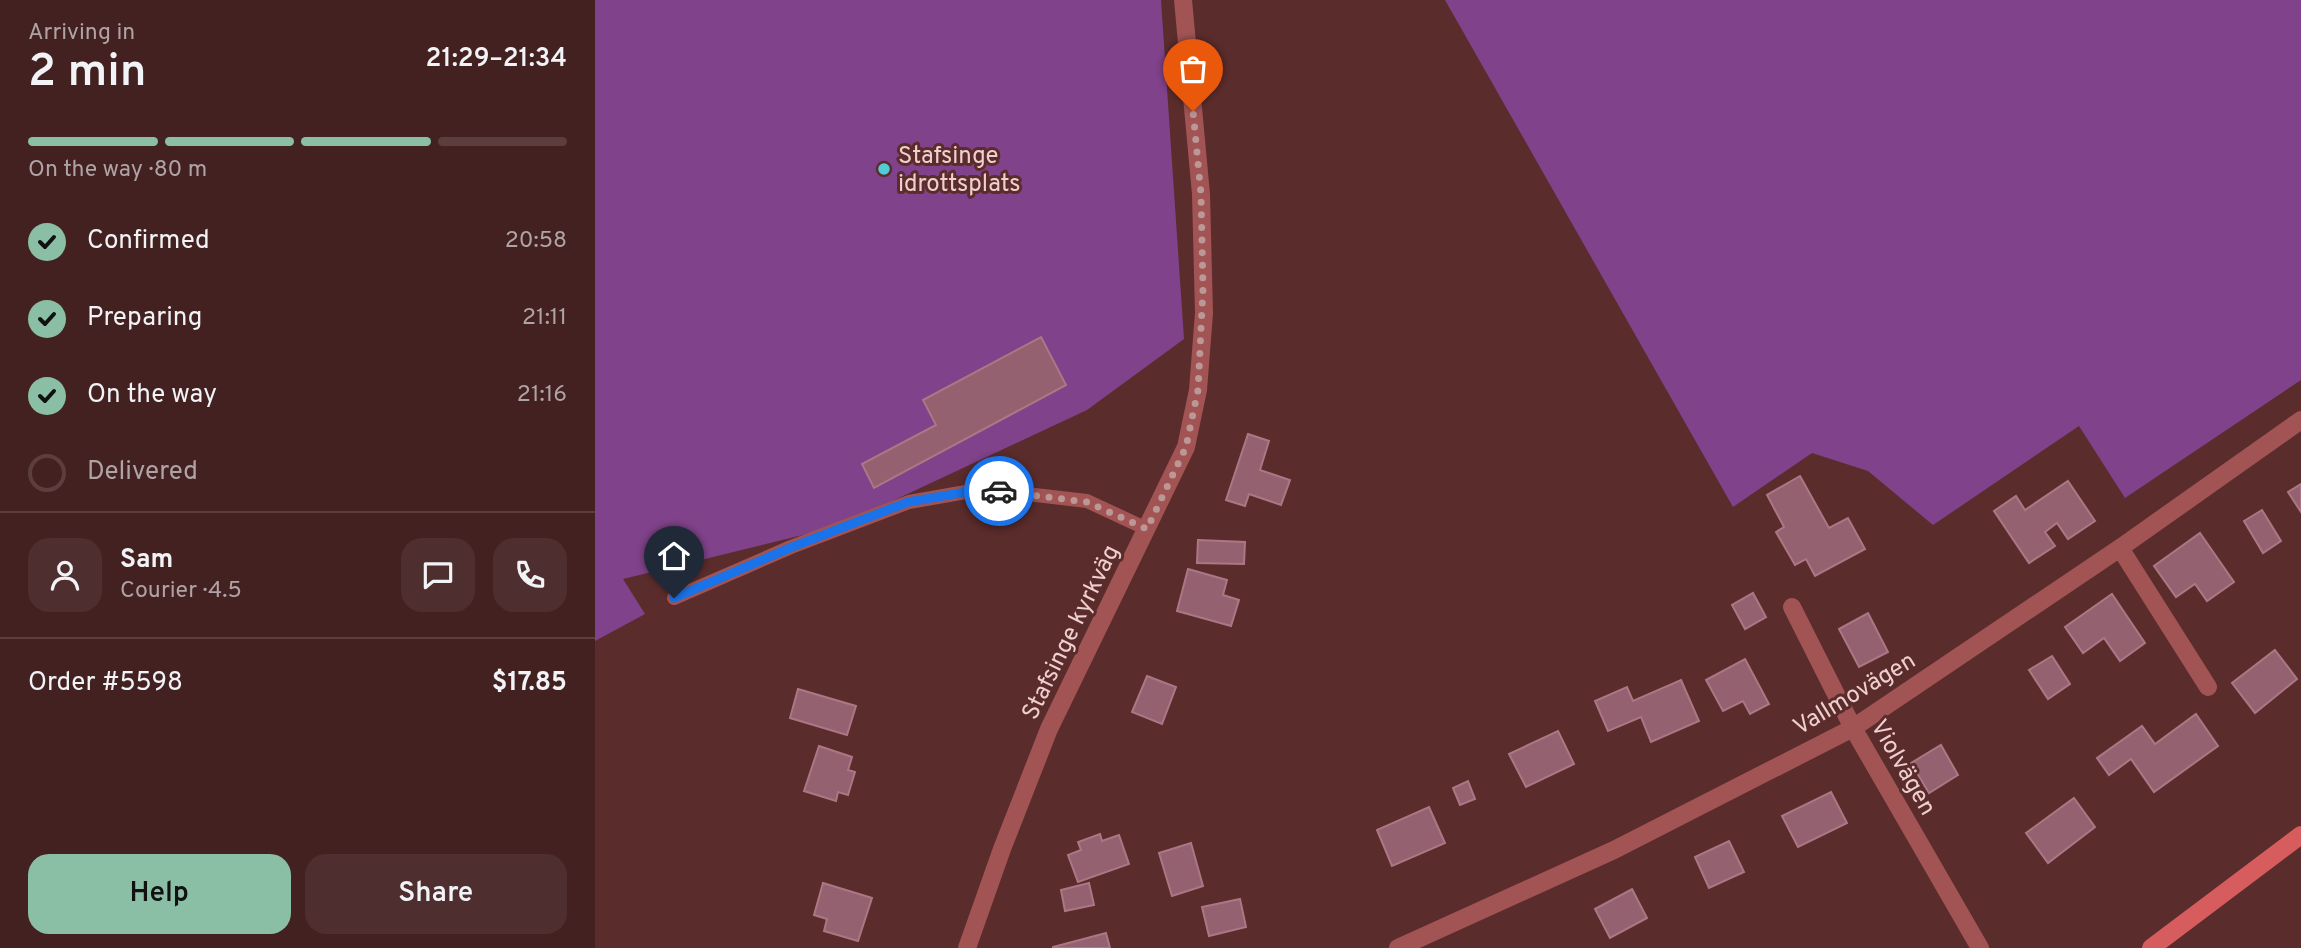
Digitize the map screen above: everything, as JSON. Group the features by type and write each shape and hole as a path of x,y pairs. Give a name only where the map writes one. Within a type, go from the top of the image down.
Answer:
{"street":[{"name":"Stafsinge kyrkväg","path":"967,948 1049,729 1186,447 1198,390 1203,313 1201,194 1183,0"},
{"name":"Vallmovägen","path":"1398,948 1614,850 1853,728 2120,548 2301,420"},
{"path":"2120,548 2209,687"},
{"name":"Violvägen","path":"1792,607 1853,728 1980,948"},
{"path":"2151,948 2301,835"}],"lane":[{"path":"674,598 792,547 908,502 983,489 1087,502 1147,529"}],"shaded area":[{"name":"Stafsinge idrottsplats","path":"595,0 1161,0 1184,339 1087,410 839,526 623,579 645,614 595,641"},
{"path":"1445,0 2301,0 2301,380 2125,498 2079,426 1933,525 1868,471 1812,453 1733,507"}],"building":[{"path":"1041,337 1066,385 874,488 862,464 936,425 923,400"},
{"path":"1248,434 1269,441 1260,470 1290,480 1281,505 1249,494 1245,506 1226,500"},
{"path":"1800,476 1829,528 1848,518 1865,549 1815,576 1806,559 1795,565 1776,532 1784,527 1767,495"},
{"path":"2068,481 2095,521 2068,539 2057,523 2045,532 2055,546 2029,563 1994,511 2016,496 2025,510"},
{"path":"2301,484 2301,512 2288,492"},
{"path":"2262,510 2281,541 2263,553 2244,521"},
{"path":"2200,533 2234,582 2207,601 2195,584 2176,597 2154,566"},
{"path":"1198,540 1245,542 1244,564 1197,563"},
{"path":"1188,569 1227,580 1223,595 1239,600 1231,626 1177,611"},
{"path":"1753,593 1766,617 1745,629 1732,605"},
{"path":"2112,594 2145,643 2120,661 2104,638 2083,653 2065,627"},
{"path":"1868,613 1888,652 1859,667 1839,629"},
{"path":"2275,650 2297,679 2255,713 2232,683"},
{"path":"2052,656 2070,684 2048,699 2029,670"},
{"path":"1745,659 1769,704 1750,714 1743,701 1723,711 1706,680"},
{"path":"1147,676 1176,687 1162,724 1132,712"},
{"path":"1681,680 1699,721 1651,742 1641,717 1608,731 1595,701 1627,687 1633,701"},
{"path":"798,689 856,706 847,735 790,718"},
{"path":"2196,714 2218,746 2154,792 2131,759 2109,775 2097,758 2142,726 2155,744"},
{"path":"1558,731 1574,764 1526,787 1509,754"},
{"path":"1941,745 1958,775 1929,793 1911,763"},
{"path":"819,746 852,757 848,770 855,772 848,795 838,792 836,801 804,791"},
{"path":"1468,781 1475,799 1460,805 1453,788"},
{"path":"1831,792 1847,823 1798,847 1782,816"},
{"path":"2074,798 2095,827 2048,863 2026,833"},
{"path":"1429,807 1445,843 1392,866 1377,830"},
{"path":"1100,834 1102,841 1119,835 1129,864 1078,882 1068,855 1081,850 1078,842"},
{"path":"1729,841 1744,872 1709,888 1695,857"},
{"path":"1191,843 1203,886 1172,896 1159,853"},
{"path":"823,883 872,898 858,941 824,931 827,919 814,915"},
{"path":"1089,883 1094,905 1065,911 1061,890"},
{"path":"1632,889 1647,918 1610,938 1595,909"},
{"path":"1240,899 1246,927 1209,936 1202,907"},
{"path":"1106,933 1110,948 1053,948 1053,947"}],"way so far":[{"path":"999,491 1087,502 1147,529 1186,447 1198,390 1203,289 1201,194 1193,111"}],"place":[{"name":"Stafsinge idrottsplats","path":"884,169"}],"route":[{"path":"674,598 792,547 908,502 983,489 999,491"}]}
